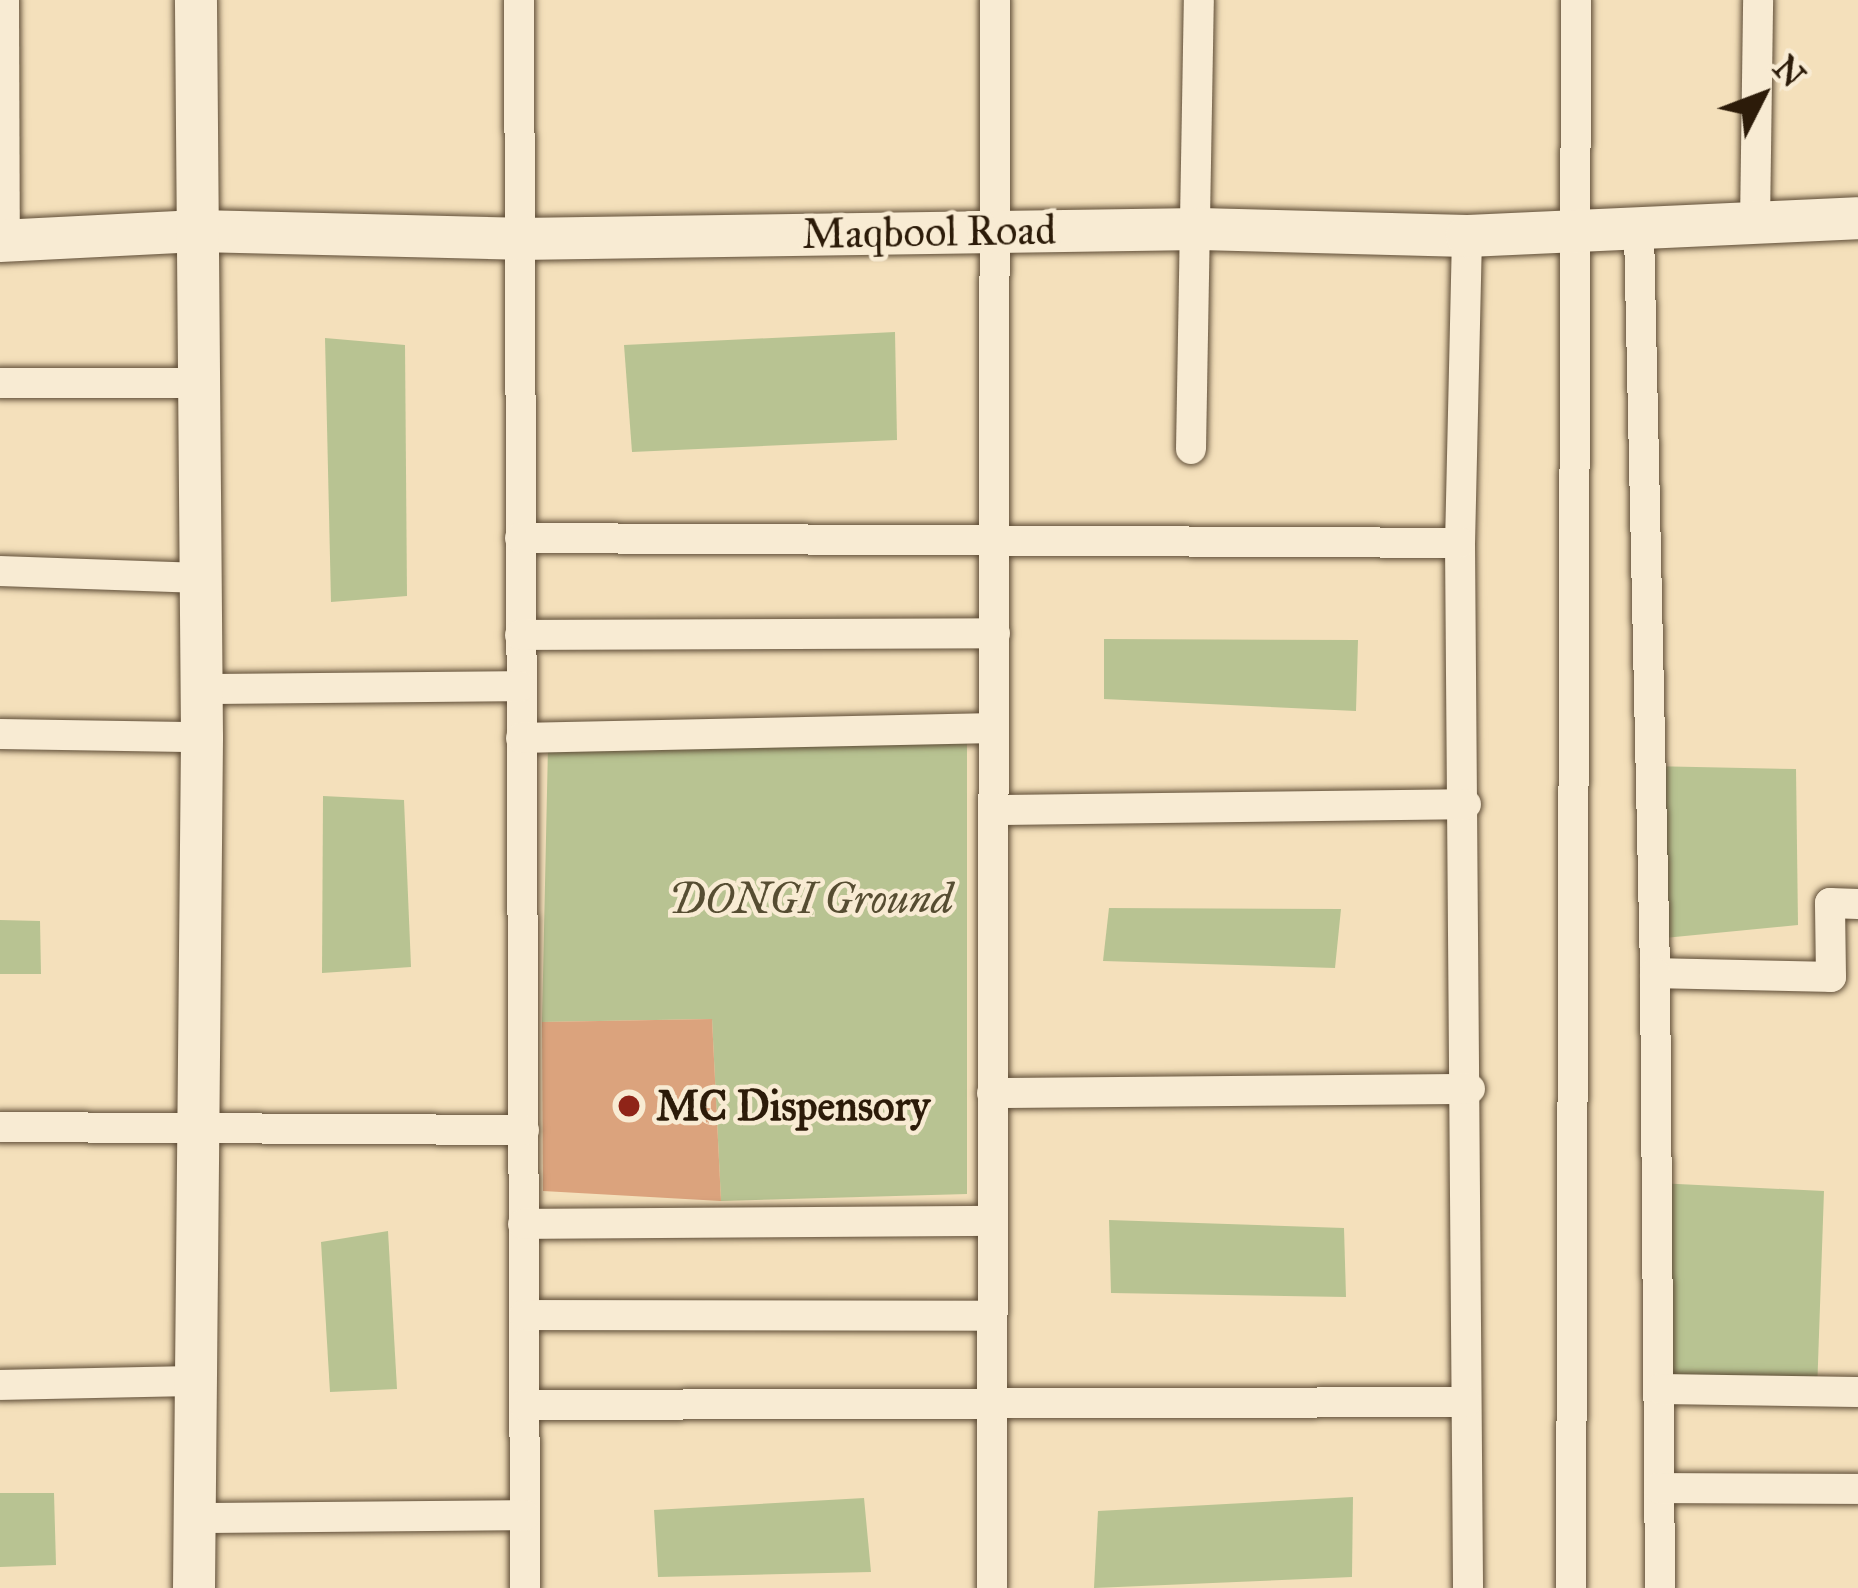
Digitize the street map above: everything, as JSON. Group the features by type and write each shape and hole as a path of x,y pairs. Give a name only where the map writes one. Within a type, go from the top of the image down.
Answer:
{"street":[{"path":"2,242 4,0"},
{"path":"194,1588 190,1381 202,737 196,0"},
{"path":"519,0 525,1588"},
{"path":"992,1588 995,0"},
{"path":"1191,448 1200,230 1199,0"},
{"path":"1571,1588 1571,233 1576,0"},
{"path":"1755,224 1758,0"},
{"name":"Maqbool Road","path":"2,242 198,231 518,239 1200,230 1467,236 1858,218"},
{"path":"1639,231 1655,973 1660,1588"},
{"path":"1467,236 1460,543 1470,1090 1468,1588"},
{"path":"0,383 200,383"},
{"path":"520,538 1460,543"},
{"path":"0,571 201,578"},
{"path":"520,635 995,633"},
{"path":"201,689 520,686"},
{"path":"520,737 993,728"},
{"path":"0,734 202,737"},
{"path":"997,810 1466,804"},
{"path":"1655,973 1831,977 1829,903 1858,904"},
{"path":"992,1093 1470,1090"},
{"path":"0,1126 524,1130"},
{"path":"524,1224 991,1221"},
{"path":"524,1315 991,1316"},
{"path":"0,1384 190,1381"},
{"path":"1660,1389 1858,1393"},
{"path":"524,1405 1466,1402"},
{"path":"1659,1488 1858,1489"},
{"path":"195,1518 525,1515"}],"green space":[{"path":"895,332 897,440 632,452 624,345"},
{"path":"325,338 405,345 407,596 331,602"},
{"path":"1104,639 1358,640 1356,711 1104,699"},
{"name":"DONGI Ground","path":"967,738 967,1194 721,1201 712,1019 542,1022 548,746"},
{"path":"1648,766 1796,769 1798,925 1654,939"},
{"path":"323,796 404,800 411,967 322,973"},
{"path":"1109,908 1341,909 1335,968 1103,961"},
{"path":"0,920 40,921 41,974 0,974"},
{"path":"1657,1183 1824,1191 1817,1392 1660,1389"},
{"path":"1109,1220 1344,1228 1346,1297 1111,1293"},
{"path":"388,1231 397,1389 330,1392 321,1242"},
{"path":"0,1493 54,1493 56,1565 0,1567"},
{"path":"1353,1497 1352,1577 1094,1588 1098,1511"},
{"path":"864,1498 871,1572 658,1577 654,1510"}],"building":[{"name":"MC Dispensory","path":"712,1019 721,1201 543,1191 542,1022"}],"place":[{"name":"MC Dispensory","path":"629,1106"}]}
